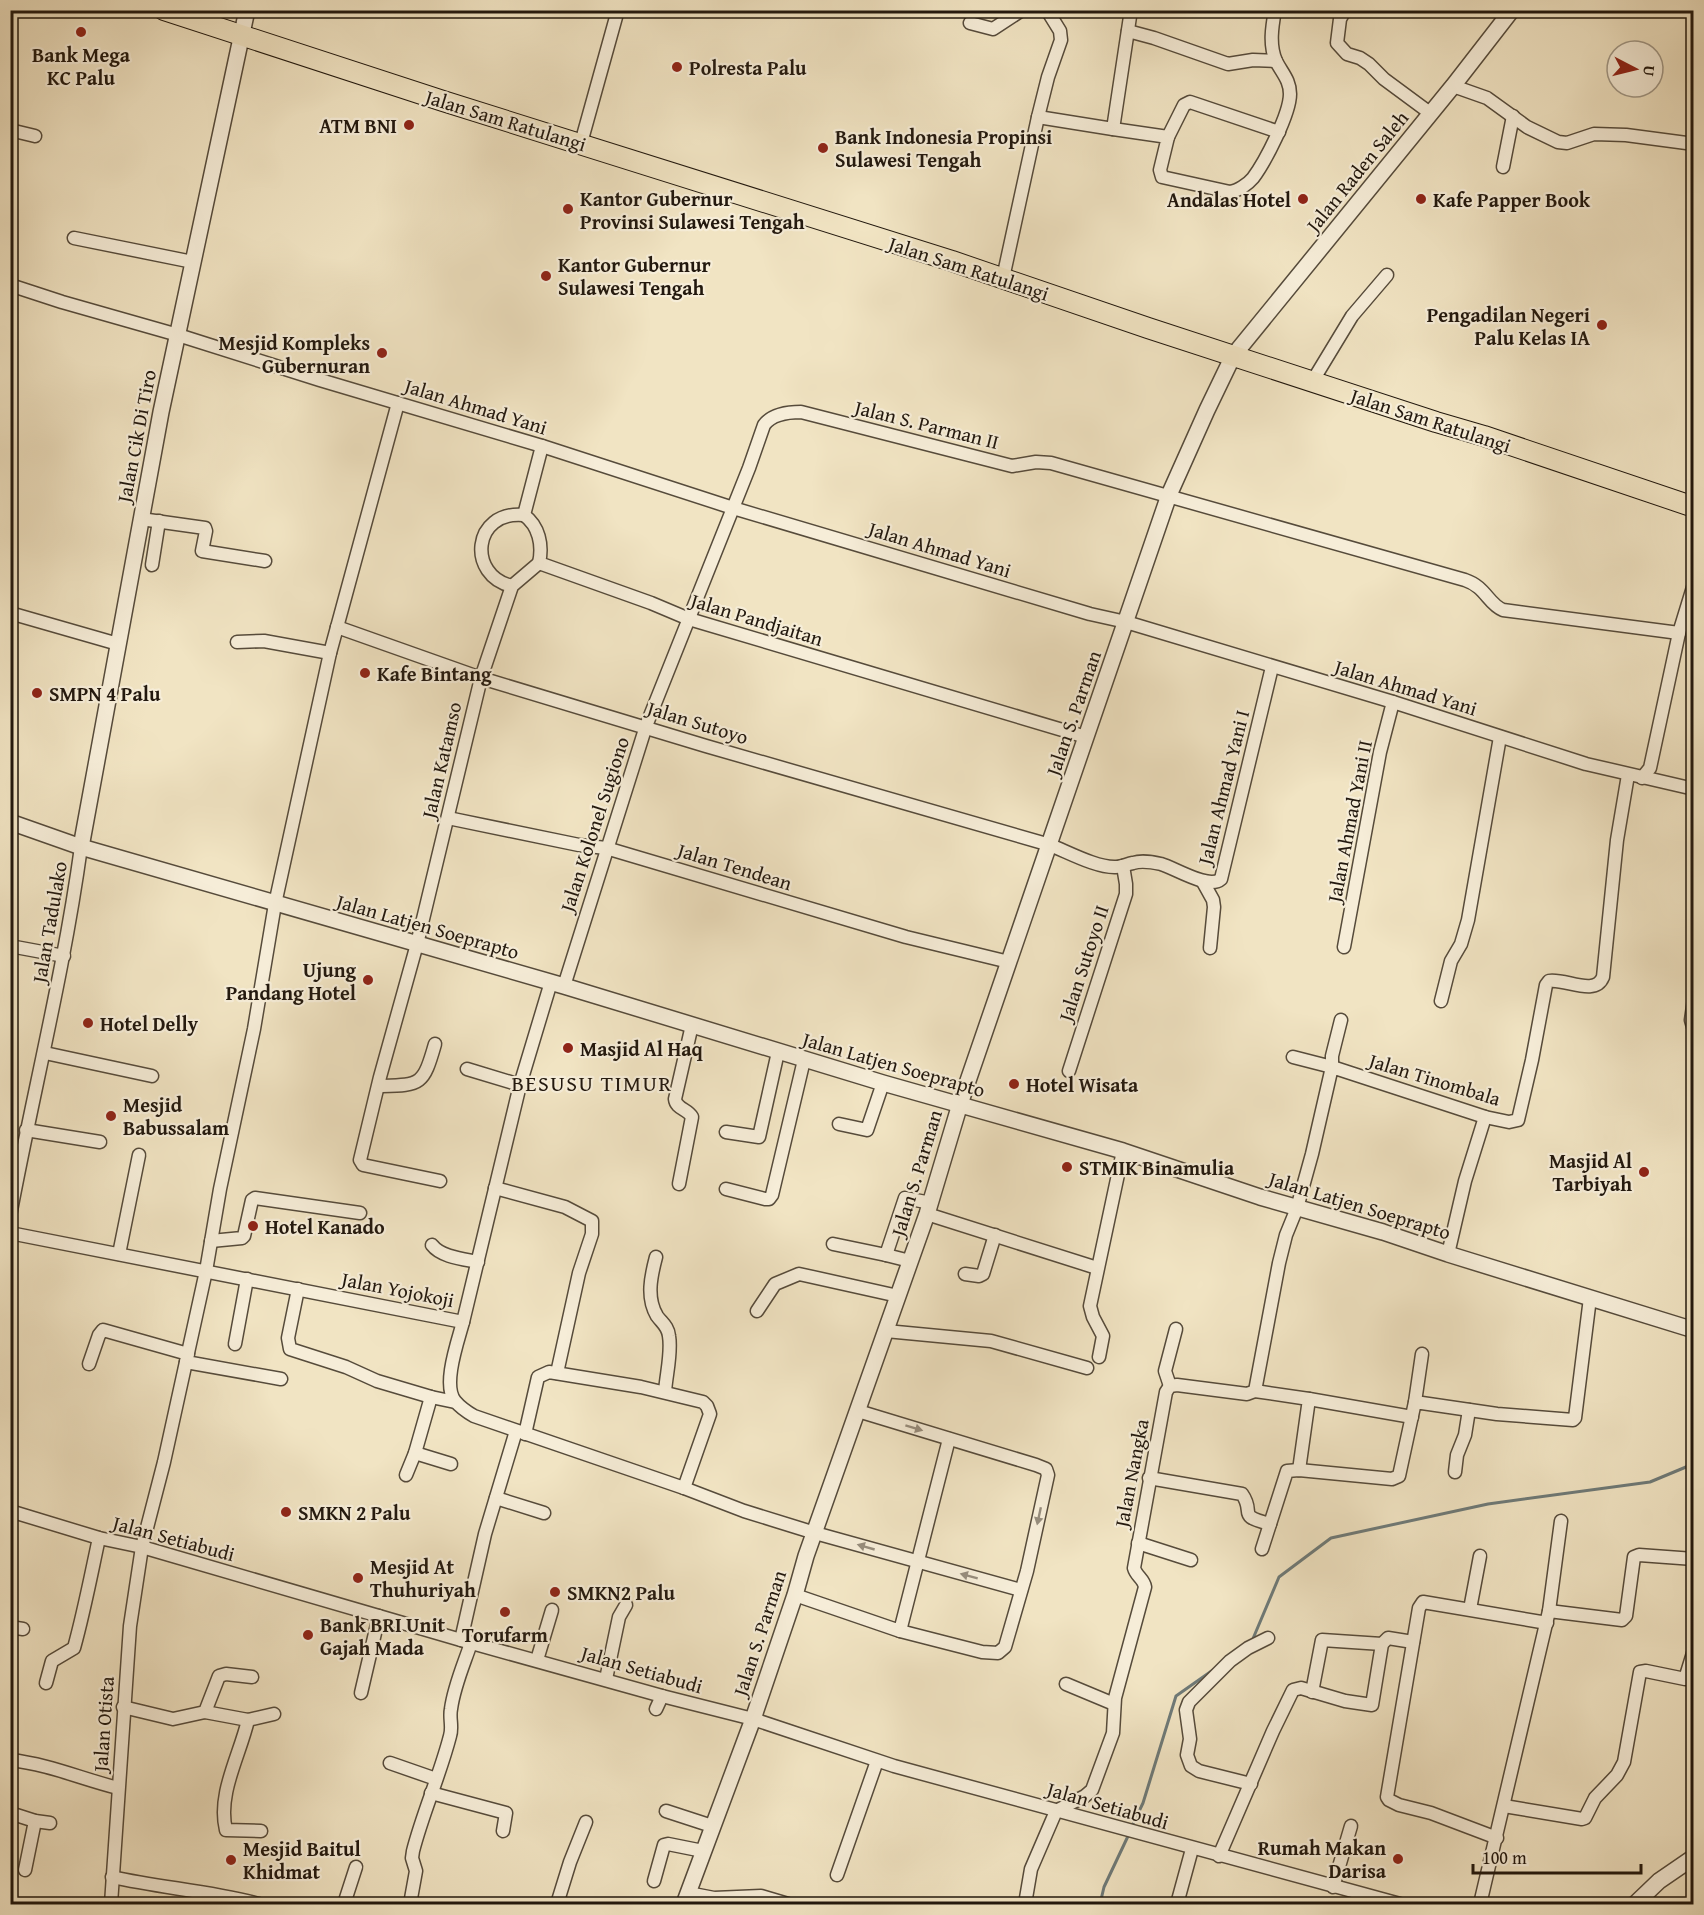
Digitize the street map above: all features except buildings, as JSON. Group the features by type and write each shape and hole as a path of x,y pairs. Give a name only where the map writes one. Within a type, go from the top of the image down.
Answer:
{"highway":[{"name":"Jalan Sam Ratulangi","path":"164,10 1003,278 1694,507"}],"street":[{"name":"Jalan Cik Di Tiro","path":"81,847 161,412 247,10"},
{"path":"581,143 618,10"},
{"path":"970,23 993,29 1022,10"},
{"path":"1003,278 1038,117 1048,77 1061,40 1060,31 1047,10"},
{"path":"1113,129 1131,10"},
{"path":"1275,10 1272,44 1276,61 1290,85 1288,111 1279,132 1252,179 1236,192 1230,192 1162,177 1160,170 1168,137 1186,102 1279,132"},
{"path":"1345,10 1340,19 1337,42 1347,54 1369,64 1384,79 1430,113"},
{"name":"Jalan Raden Saleh","path":"1233,356 1454,86 1510,11"},
{"path":"1128,31 1228,64 1253,60 1276,61"},
{"path":"1454,86 1487,98 1527,127 1550,139 1567,143 1594,134 1626,135 1694,144"},
{"path":"1503,167 1513,116"},
{"path":"1038,117 1168,137"},
{"path":"10,130 35,136"},
{"path":"74,238 193,262"},
{"path":"1312,382 1352,316 1387,275"},
{"name":"Jalan Ahmad Yani","path":"10,285 542,446 733,508 1090,614 1126,622 1628,775 1694,789"},
{"name":"Jalan S. Parman","path":"686,1899 753,1719 815,1533 929,1208 960,1104 1169,495 1233,356"},
{"name":"Jalan Otista","path":"111,1905 130,1626 142,1547 164,1462 206,1271 220,1189 254,1029 275,904 330,653 398,403"},
{"name":"Jalan S. Parman II","path":"733,508 767,420 801,412 1012,466 1036,462 1051,463 1169,495"},
{"path":"524,515 542,446"},
{"path":"1169,495 1466,580 1481,587 1497,608 1503,610 1679,633"},
{"name":"Jalan Kolonel Sugiono","path":"463,1322 519,1085 558,984 646,726 733,508"},
{"path":"510,513 524,515 533,522 538,535 541,556 539,563 512,586 502,584 487,569 481,549 484,532 500,518 510,513"},
{"path":"141,519 205,528 202,551 265,561"},
{"path":"152,565 159,520"},
{"name":"Jalan Pandjaitan","path":"539,563 689,619 1086,737"},
{"path":"1642,778 1650,768 1679,633 1694,584"},
{"name":"Jalan Katamso","path":"440,1181 361,1163 448,818 480,678 512,586"},
{"path":"10,613 118,644"},
{"name":"Jalan Sutoyo","path":"337,627 480,678 1050,845"},
{"path":"237,642 264,641 330,653"},
{"name":"Jalan Ahmad Yani I","path":"1050,845 1101,865 1117,868 1137,862 1152,862 1203,882 1216,883 1221,879 1272,668"},
{"name":"Jalan Ahmad Yani II","path":"1344,947 1380,752 1393,702"},
{"path":"1441,1001 1451,961 1461,944 1468,920 1500,737"},
{"name":"Jalan Tinombala","path":"1293,1057 1332,1067 1485,1117 1516,1122 1519,1119 1533,1060 1545,987 1548,982 1556,980 1593,987 1601,982 1617,840 1628,775"},
{"name":"Jalan Tendean","path":"448,818 579,845 606,848 906,937 1009,962"},
{"name":"Jalan Latjen Soeprapto","path":"10,822 81,847 558,984 804,1060 1123,1151 1297,1208 1383,1232 1694,1330"},
{"name":"Jalan Tadulako","path":"10,1216 26,1130 45,1053 64,956 81,847"},
{"name":"Jalan Sutoyo II","path":"1069,1071 1126,894 1123,866"},
{"path":"1203,882 1213,900 1214,907 1210,948"},
{"path":"10,946 64,956"},
{"path":"1694,999 1691,1020 1694,1030"},
{"path":"1255,1391 1279,1263 1290,1223 1297,1208 1324,1107 1332,1056 1341,1020"},
{"path":"679,1184 692,1117 678,1106 675,1099 692,1025"},
{"path":"379,1086 406,1086 420,1082 424,1077 435,1044"},
{"path":"726,1132 759,1137 778,1052"},
{"path":"45,1053 152,1076"},
{"path":"726,1189 769,1199 772,1195 804,1060"},
{"path":"467,1069 519,1085"},
{"path":"839,1124 867,1130 883,1083"},
{"path":"1448,1254 1465,1180 1485,1117"},
{"path":"26,1130 100,1142"},
{"path":"1099,1358 1103,1336 1090,1306 1123,1151"},
{"path":"119,1254 139,1155"},
{"path":"495,1188 566,1207 592,1221 592,1234 579,1274 557,1374"},
{"path":"886,1255 905,1198 908,1197 994,1235 1097,1268"},
{"path":"211,1241 242,1238 252,1200 255,1198 360,1213"},
{"name":"Jalan Yojokoji","path":"10,1233 463,1322 450,1383 455,1402"},
{"path":"965,1274 979,1276 983,1274 994,1235"},
{"path":"833,1244 910,1261"},
{"path":"432,1245 435,1250 442,1253 478,1262"},
{"path":"656,1257 651,1279 652,1298 657,1316 666,1325 670,1337 665,1392"},
{"path":"757,1311 776,1284 800,1274 898,1296"},
{"path":"235,1344 247,1279"},
{"path":"298,1289 288,1338 289,1348 346,1366 369,1378 455,1402 474,1416 744,1511 1021,1590"},
{"path":"1415,1402 1469,1410 1574,1420 1590,1298"},
{"name":"Jalan Nangka","path":"1056,1811 1092,1790 1113,1733 1114,1704 1145,1587 1144,1582 1135,1571 1138,1543 1166,1392 1170,1386 1165,1371 1176,1329"},
{"path":"89,1364 103,1330 187,1358 281,1379"},
{"path":"886,1331 991,1341 1087,1368"},
{"path":"1262,1549 1286,1473 1290,1470 1398,1478 1415,1402 1422,1354"},
{"path":"410,1905 416,1871 412,1858 451,1734 450,1712 466,1641 485,1534 538,1377 549,1372 665,1392 703,1402 710,1414 684,1488"},
{"path":"1170,1386 1247,1394 1255,1391 1412,1417"},
{"path":"406,1475 415,1453 431,1397"},
{"path":"1299,1470 1309,1399"},
{"path":"1455,1472 1469,1410"},
{"path":"795,1594 900,1631 982,1652 998,1653 1005,1647 1027,1571 1046,1485 1048,1474 1046,1469 858,1411"},
{"path":"900,1631 949,1439"},
{"path":"415,1453 451,1464"},
{"path":"1149,1478 1242,1494 1252,1520 1270,1524"},
{"path":"496,1498 544,1513"},
{"name":"Jalan Setiabudi","path":"10,1511 662,1696 753,1719 878,1761 1400,1905"},
{"path":"1480,1905 1548,1617 1561,1521"},
{"path":"46,1683 52,1661 74,1648 99,1538"},
{"path":"1138,1543 1191,1560"},
{"path":"1497,1838 1400,1805 1388,1798 1413,1642 1422,1603 1548,1617 1622,1620 1626,1616 1634,1557 1640,1555 1694,1558"},
{"path":"1470,1609 1480,1556"},
{"path":"606,1679 619,1617 626,1605"},
{"path":"537,1660 552,1610"},
{"path":"361,1693 379,1616"},
{"path":"1251,1784 1200,1771 1191,1766 1187,1755 1190,1738 1186,1710 1193,1696 1230,1661 1248,1648 1268,1638"},
{"path":"1220,1856 1291,1692 1298,1687 1345,1701 1372,1705 1382,1644 1388,1638 1413,1642"},
{"path":"1312,1692 1321,1640 1382,1644"},
{"path":"1504,1806 1585,1818 1599,1792 1621,1769 1639,1674 1646,1671 1685,1679 1694,1650"},
{"path":"205,1712 219,1676 226,1674 252,1677"},
{"path":"1066,1684 1114,1704"},
{"path":"656,1709 662,1696"},
{"path":"123,1707 173,1719 205,1712 248,1720 274,1714"},
{"path":"248,1720 228,1786 224,1822 226,1830 261,1831"},
{"path":"10,1760 38,1763 79,1778 118,1788"},
{"path":"837,1875 878,1761"},
{"path":"390,1763 436,1779"},
{"path":"431,1793 506,1813 503,1831"},
{"path":"666,1811 712,1826"},
{"path":"1024,1905 1031,1869 1056,1811"},
{"path":"10,1813 35,1821 50,1822"},
{"path":"25,1870 35,1821"},
{"path":"556,1905 586,1822"},
{"path":"1334,1887 1351,1826"},
{"path":"654,1881 664,1845 703,1851"},
{"path":"1177,1905 1192,1849"},
{"path":"1635,1905 1659,1881 1694,1857"},
{"path":"344,1905 356,1867"},
{"path":"112,1877 146,1885 220,1895 259,1905"},
{"path":"686,1899 759,1900 788,1905"}],"waterway":[{"path":"1252,1641 1279,1577 1331,1538 1488,1504 1650,1482 1686,1467 1694,1459"},
{"path":"1131,1828 1143,1803 1176,1696 1213,1670"},
{"path":"1100,1904 1104,1887 1129,1834"}],"place":[{"name":"Bank Mega KC Palu","path":"81,32"},
{"name":"Polresta Palu","path":"677,67"},
{"name":"ATM BNI","path":"409,125"},
{"name":"Bank Indonesia Propinsi Sulawesi Tengah","path":"823,148"},
{"name":"Andalas Hotel","path":"1303,199"},
{"name":"Kafe Papper Book","path":"1421,199"},
{"name":"Kantor Gubernur Provinsi Sulawesi Tengah","path":"568,209"},
{"name":"Kantor Gubernur Sulawesi Tengah","path":"546,276"},
{"name":"Pengadilan Negeri Palu Kelas IA","path":"1602,325"},
{"name":"Mesjid Kompleks Gubernuran","path":"382,353"},
{"name":"Kafe Bintang","path":"365,673"},
{"name":"SMPN 4 Palu","path":"37,693"},
{"name":"Ujung Pandang Hotel","path":"368,980"},
{"name":"Hotel Delly","path":"88,1023"},
{"name":"Masjid Al Haq","path":"568,1048"},
{"name":"Hotel Wisata","path":"1014,1084"},
{"name":"Mesjid Babussalam","path":"111,1116"},
{"name":"STMIK Binamulia","path":"1067,1167"},
{"name":"Masjid Al Tarbiyah","path":"1644,1172"},
{"name":"Hotel Kanado","path":"253,1226"},
{"name":"SMKN 2 Palu","path":"286,1512"},
{"name":"Mesjid At Thuhuriyah","path":"358,1578"},
{"name":"SMKN2 Palu","path":"555,1592"},
{"name":"Torufarm","path":"505,1612"},
{"name":"Bank BRI Unit Gajah Mada","path":"308,1635"},
{"name":"Rumah Makan Darisa","path":"1398,1859"},
{"name":"Mesjid Baitul Khidmat","path":"231,1860"}],"district":[{"name":"BESUSU TIMUR","path":"592,1083"}]}
